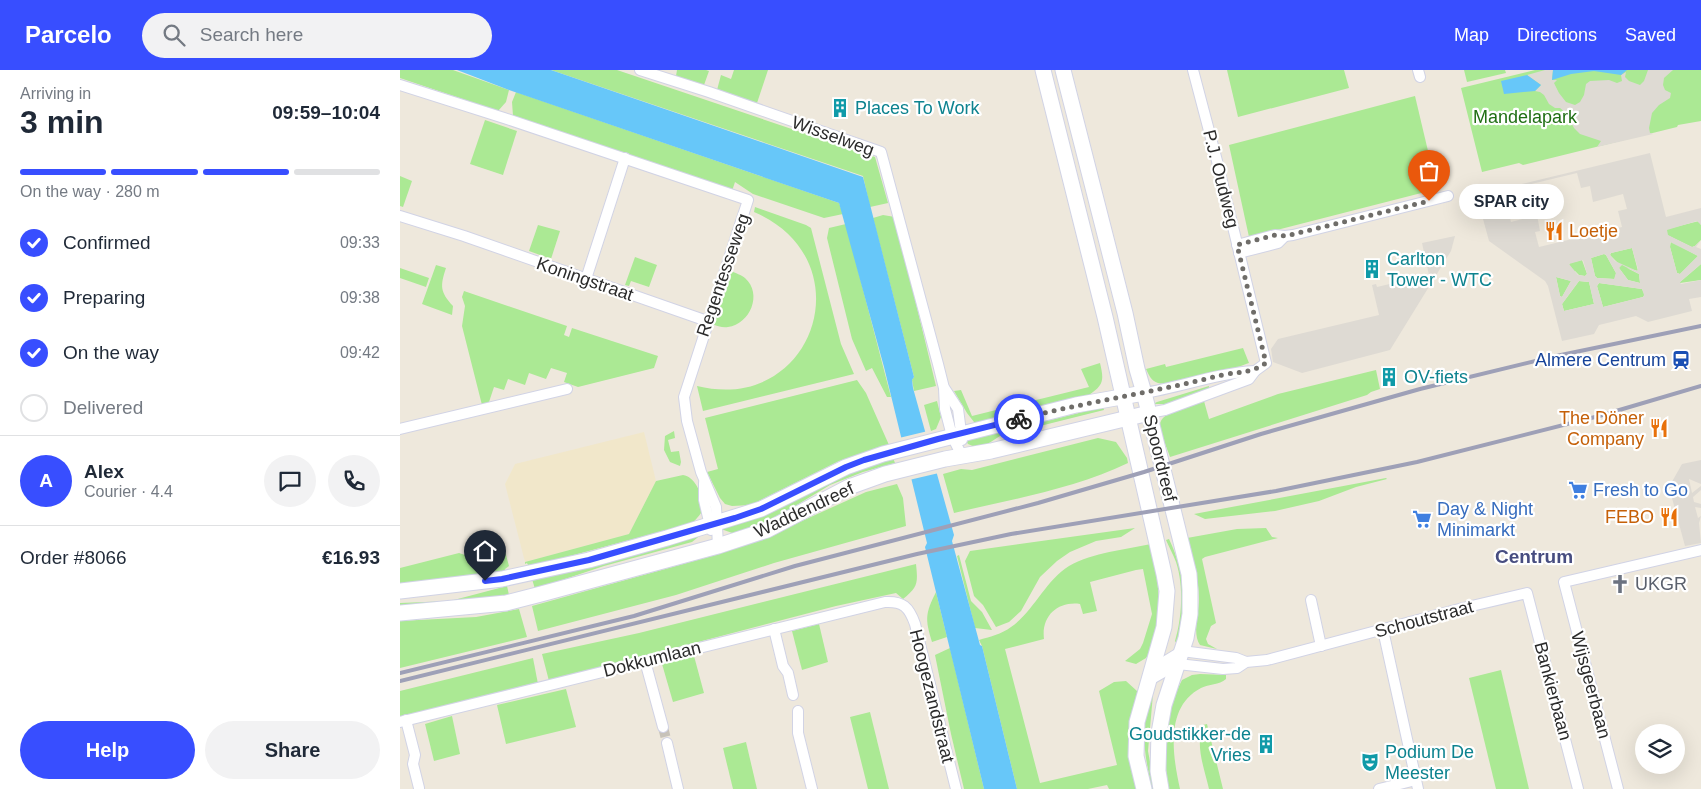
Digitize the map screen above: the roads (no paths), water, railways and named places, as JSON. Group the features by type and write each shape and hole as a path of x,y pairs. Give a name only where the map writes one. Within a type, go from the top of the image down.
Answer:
{"main road":[{"name":"Spoordreef","path":"1043,70 1098,290 1158,544 1167,591 1164,627 1137,722 1136,756 1144,789"},
{"name":"Spoordreef","path":"1063,70 1126,313 1137,369 1189,574 1190,614 1186,638 1164,705 1159,733 1158,771 1161,789"},
{"name":"Waddendreef","path":"400,591 502,579 589,560 761,509 846,467 883,454 1076,405 1144,393"},
{"name":"Waddendreef","path":"400,613 506,603 541,594 718,546 767,530 849,488 885,474 1149,413"}],"street":[{"name":"Wisselweg","path":"640,70 881,152 944,388 958,409 951,436 962,456"},
{"name":"P.J. Oudweg","path":"1193,70 1266,363 1255,371"},
{"name":"Regentesseweg","path":"400,85 626,158 748,200 684,396 687,421 704,482 712,495 716,507 713,523 718,546"},
{"path":"586,279 626,158"},
{"path":"1238,249 1278,242 1286,236 1448,196"},
{"name":"Koningstraat","path":"400,216 464,236 707,321"},
{"path":"1144,393 1235,372 1255,371"},
{"path":"1149,413 1165,410 1248,379 1255,371"},
{"path":"400,429 567,389"},
{"name":"Wijsgeerbaan","path":"1618,789 1564,582 1701,550"},
{"name":"Schoutstraat","path":"1180,658 1223,669 1236,668 1246,662 1267,660 1527,593"},
{"name":"Bankierbaan","path":"1527,593 1578,789"},
{"path":"1311,600 1321,646"},
{"name":"Dokkumlaan","path":"403,721 885,602 896,601 904,606"},
{"name":"Hoogezandstraat","path":"904,606 911,612 956,789"},
{"path":"774,629 783,666 788,673 793,695"},
{"path":"1379,789 1417,784 1383,630"},
{"path":"1150,676 1180,658"},
{"path":"645,661 663,727"},
{"path":"798,712 798,733 812,789"},
{"path":"403,721 415,755 413,764 419,788"},
{"path":"667,743 678,789"}],"water":[{"path":"457,70 551,70 863,177 914,377 912,380 913,388 954,535 952,541 980,645 982,646 1017,789 984,789 925,547 927,543 884,367 839,203 509,90"},
{"path":"1553,70 1627,70 1621,75 1594,71 1571,74 1552,80"},
{"path":"1527,75 1541,85 1535,91 1504,94 1501,81"}],"tunnel":[{"path":"663,727 667,743"}],"railway":[{"path":"400,673 634,616 795,566 1038,503 1144,472 1261,434 1420,389 1556,356 1701,326"},
{"path":"400,681 917,554 1011,534 1276,491 1417,462 1599,416 1701,386"}],"place":[{"name":"Places To Work","path":"840,108"},
{"name":"SPAR city","path":"1429,201"},
{"name":"Loetje","path":"1554,231"},
{"name":"Carlton Tower - WTC","path":"1372,269"},
{"name":"Almere Centrum","path":"1681,360"},
{"name":"OV-fiets","path":"1389,377"},
{"name":"The Döner Company","path":"1659,428"},
{"name":"Fresh to Go","path":"1578,490"},
{"name":"FEBO","path":"1669,517"},
{"name":"Day & Night Minimarkt","path":"1422,519"},
{"name":"UKGR","path":"1620,584"},
{"name":"Goudstikker-de Vries","path":"1266,744"},
{"name":"Podium De Meester","path":"1370,762"}],"district":[{"name":"Centrum","path":"1534,556"}],"park label":[{"name":"Mandelapark","path":"1525,117"}]}
